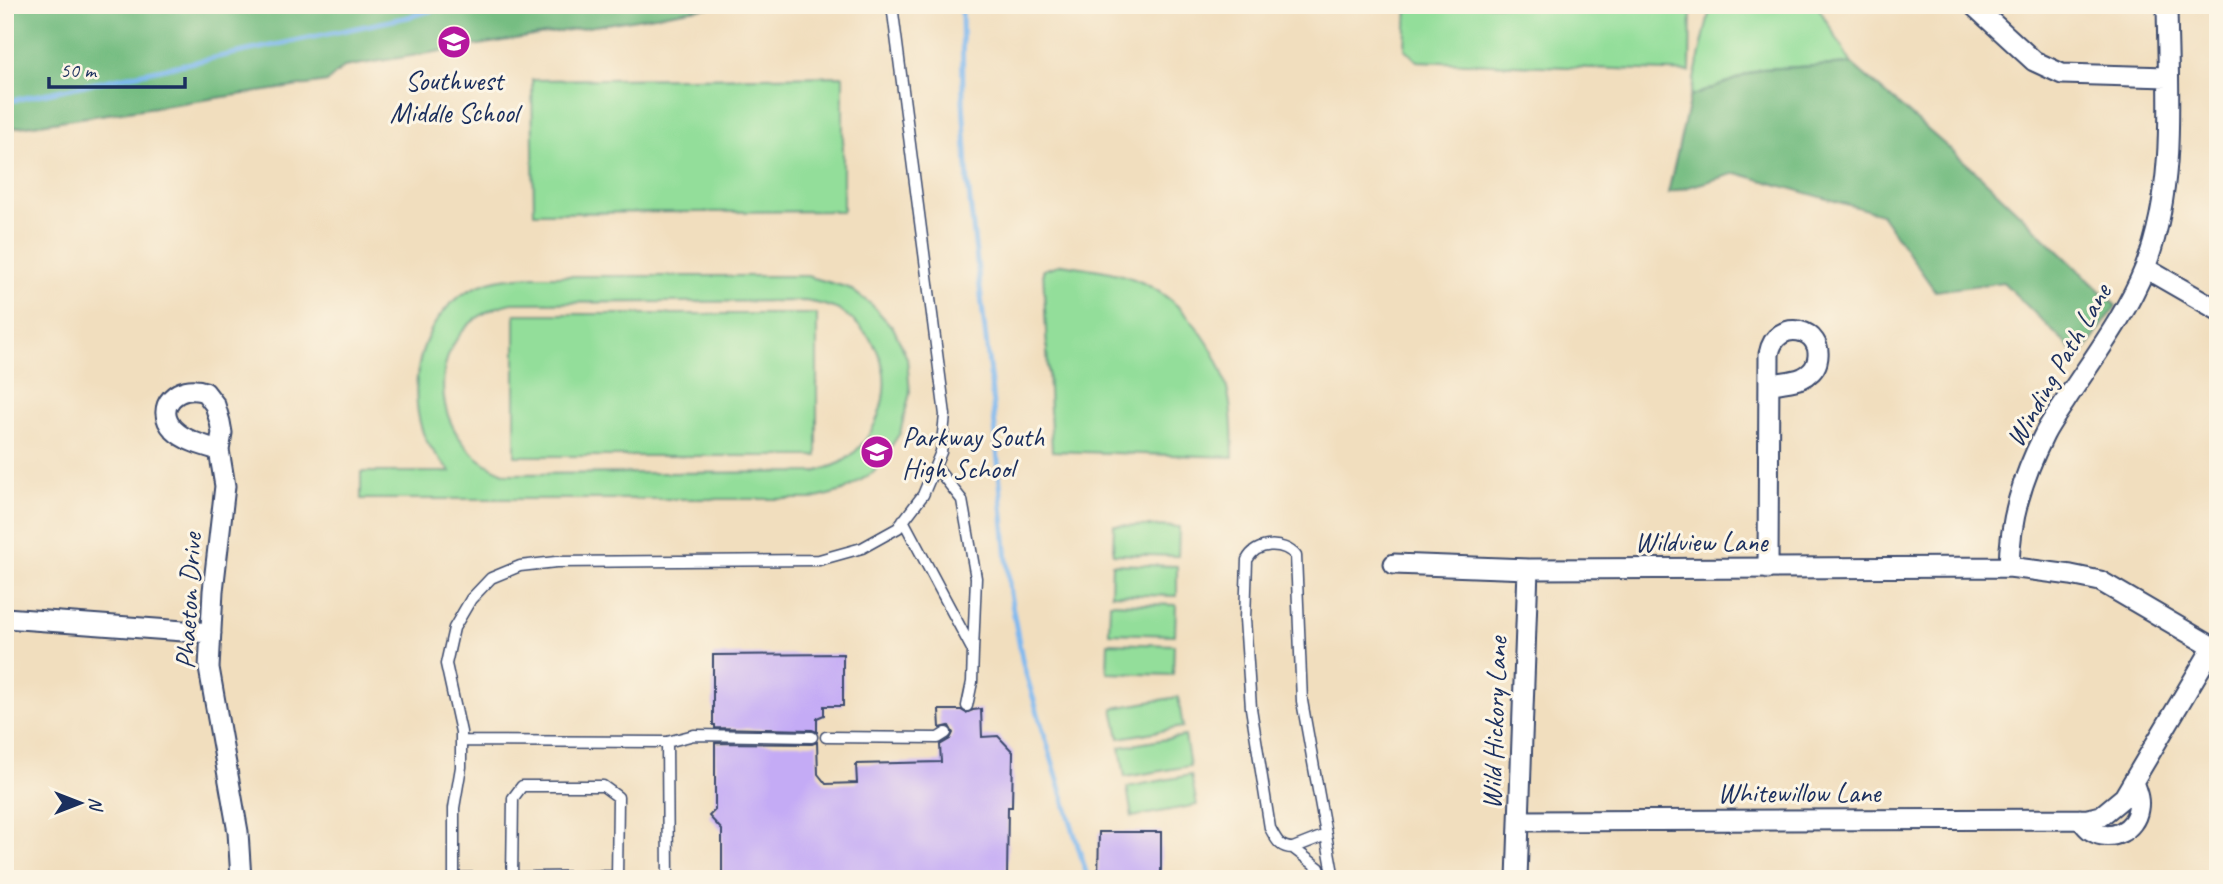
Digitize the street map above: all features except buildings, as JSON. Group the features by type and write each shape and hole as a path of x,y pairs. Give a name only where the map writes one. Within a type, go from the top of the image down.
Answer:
{"street":[{"path":"1973,5 2034,61 2062,74 2168,77"},
{"name":"Winding Path Lane","path":"2009,567 2010,533 2019,497 2044,434 2125,309 2145,268 2159,220 2166,180 2167,5"},
{"path":"2145,268 2218,310"},
{"path":"1768,569 1770,385"},
{"name":"Phaeton Drive","path":"219,450 225,486 209,668 238,832 241,879"},
{"name":"Wildview Lane","path":"1394,564 1528,569 2009,567"},
{"path":"2009,567 2100,581 2215,649"},
{"name":"Wild Hickory Lane","path":"1517,879 1528,569"},
{"path":"5,618 211,633"},
{"name":"Whitewillow Lane","path":"1519,821 2080,819 2101,816 2124,797 2215,649"}],"lane":[{"path":"512,878 513,798 522,786 603,786 618,797 617,877 512,878 454,878 454,808 461,767 461,732 446,664 454,628 471,599 491,579 520,566 556,562 819,560 862,548 898,527 923,495 941,452 945,415 892,5"},
{"path":"935,466 962,500 976,578 972,682 967,706"},
{"path":"904,520 973,651"},
{"path":"1326,835 1293,848 1285,848 1277,842 1270,828 1251,708 1245,619 1247,560 1251,552 1271,545 1291,550 1296,556 1302,701 1334,879"},
{"path":"825,737 938,738 946,733"},
{"path":"461,741 667,742 694,735 812,737"},
{"path":"667,742 668,879"},
{"path":"1293,848 1318,868 1323,879"}],"green space":[{"path":"5,5 722,5 344,67 327,82 5,129"},
{"path":"1407,5 1691,5 1690,72 1417,61 1405,49"},
{"path":"1711,5 1817,5 1852,64 1761,69 1690,97"},
{"path":"1852,64 1975,171 2116,306 2080,358 2003,282 1935,291 1881,214 1736,173 1668,193 1690,97 1761,69"},
{"path":"843,76 843,211 534,213 532,80"},
{"path":"1062,264 1132,278 1157,290 1185,314 1208,343 1223,376 1231,409 1233,457 1052,451 1043,270"},
{"path":"529,276 807,276 849,288 872,305 894,329 907,358 910,393 900,433 874,472 843,491 813,499 361,499 361,472 451,472 429,444 418,413 416,391 423,349 444,311 459,297 492,281","holes":["805,301 841,311 865,332 879,355 884,385 878,416 863,443 840,463 815,472 507,474 479,459 459,437 447,412 443,384 448,358 460,334 482,315 512,303"]},
{"path":"515,314 817,314 817,456 515,456"},
{"path":"1114,525 1179,527 1178,556 1113,554"},
{"path":"1112,564 1177,566 1177,596 1111,594"},
{"path":"1110,603 1176,605 1175,635 1109,633"},
{"path":"1108,643 1174,645 1173,675 1107,673"},
{"path":"1178,697 1183,727 1119,738 1113,708"},
{"path":"1185,736 1190,766 1125,777 1120,747"},
{"path":"1191,775 1197,805 1132,817 1127,787"}],"waterway":[{"path":"5,102 408,17 451,5"},
{"path":"962,5 963,101 968,184 991,383 1010,594 1023,664 1088,879"}],"place":[{"name":"Southwest Middle School","path":"454,42"},
{"name":"Parkway South High School","path":"877,452"}]}
